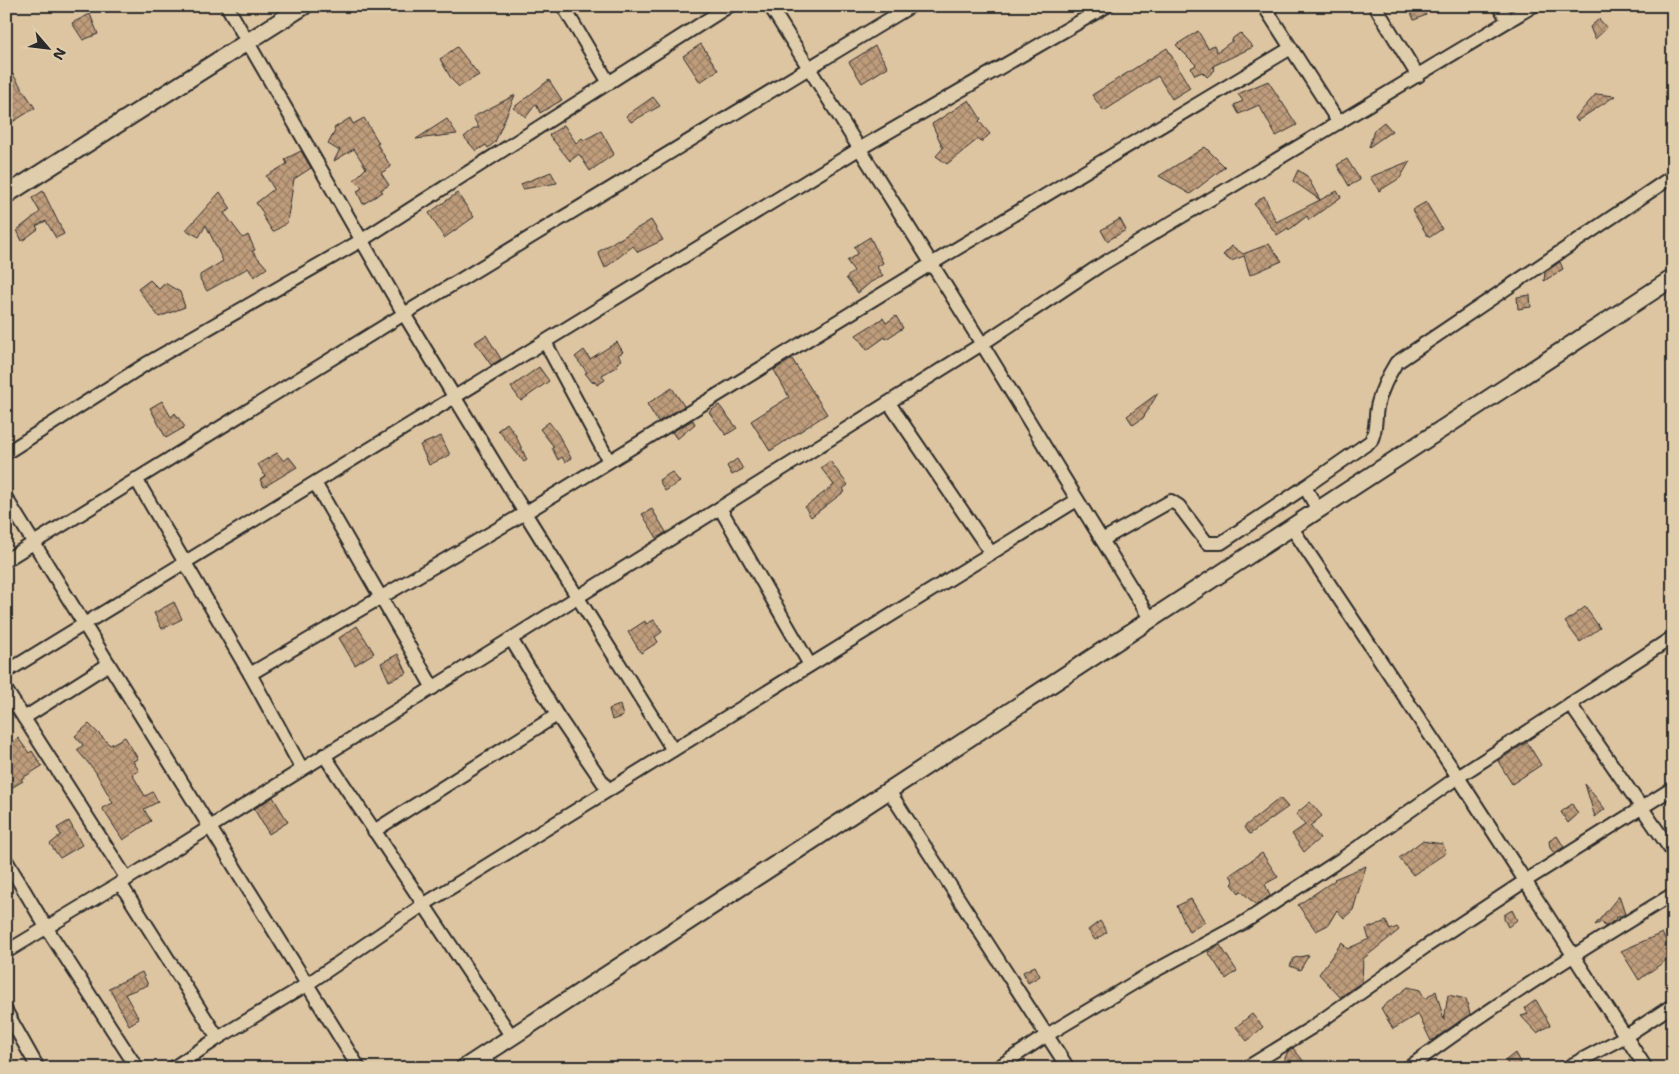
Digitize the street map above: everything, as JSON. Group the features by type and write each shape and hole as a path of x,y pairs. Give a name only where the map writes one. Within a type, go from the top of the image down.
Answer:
{"street":[{"path":"227,6 404,314 525,513 673,750"},
{"path":"6,195 304,6"},
{"path":"563,6 609,83"},
{"path":"6,453 146,364 362,240 729,6"},
{"path":"770,6 982,344 1151,620"},
{"path":"6,560 404,314 911,6"},
{"path":"6,672 859,148 1106,6"},
{"path":"1264,6 1339,123"},
{"path":"1375,6 1418,76"},
{"path":"1499,6 1508,21"},
{"path":"6,952 123,881 888,403 982,344 1099,266 1533,6"},
{"path":"250,674 525,513 931,264 1291,48"},
{"path":"1102,540 1171,501 1179,506 1207,543 1221,543 1371,441 1376,432 1377,404 1385,380 1396,363 1673,176"},
{"path":"464,1068 488,1062 512,1037 1673,278"},
{"path":"544,342 609,461"},
{"path":"888,403 991,553"},
{"path":"136,479 250,674 302,769"},
{"path":"315,483 432,688"},
{"path":"1304,487 1318,510"},
{"path":"6,498 358,1068"},
{"path":"174,1068 218,1038 306,985 422,905 1077,500"},
{"path":"720,508 810,665"},
{"path":"1292,528 1458,777 1646,1068"},
{"path":"997,1068 1047,1035 1149,974 1243,923 1340,860 1458,777 1673,637"},
{"path":"511,639 557,715 608,790"},
{"path":"24,718 109,664"},
{"path":"6,690 218,1038"},
{"path":"1570,704 1673,853"},
{"path":"374,831 557,715"},
{"path":"324,755 422,905 512,1037"},
{"path":"1246,1068 1311,1028 1425,947 1525,881 1673,788"},
{"path":"889,791 1068,1068"},
{"path":"6,860 46,927 137,1068"},
{"path":"1408,1068 1461,1028 1573,955 1673,894"},
{"path":"1566,1068 1626,1036 1673,1005"},
{"path":"6,1011 38,1068"}],"building":[{"path":"1422,6 1426,15 1414,20 1410,10"},
{"path":"90,14 98,34 83,40 72,23"},
{"path":"1599,19 1607,28 1595,39 1590,27"},
{"path":"1198,31 1208,48 1214,45 1217,52 1240,33 1253,47 1213,66 1215,70 1207,77 1202,72 1195,75 1191,68 1196,65 1176,45"},
{"path":"701,44 718,70 700,82 683,56"},
{"path":"875,46 888,67 862,83 849,62"},
{"path":"457,47 479,75 459,87 452,80 440,59"},
{"path":"1167,48 1190,88 1172,99 1158,76 1104,111 1092,95"},
{"path":"6,64 35,108 6,126"},
{"path":"549,80 562,100 540,113 536,104 526,117 513,108"},
{"path":"1268,81 1297,125 1276,136 1259,105 1239,114 1234,105 1243,101 1238,94"},
{"path":"1596,94 1615,96 1577,121 1575,118"},
{"path":"515,95 495,142 488,148 486,145 476,151 464,137 475,128 479,128 473,117"},
{"path":"653,97 660,106 631,122 626,116"},
{"path":"969,100 981,119 979,121 990,134 981,142 978,139 947,164 936,156 943,148 932,124"},
{"path":"350,118 353,124 364,118 391,167 381,173 389,185 381,190 383,192 363,204 357,191 362,188 354,180 366,168 354,149 334,161 340,149 338,150 328,144 335,131 334,128"},
{"path":"447,119 457,134 416,139"},
{"path":"1384,122 1392,131 1369,147 1374,130"},
{"path":"564,125 576,143 582,138 584,140 601,131 614,154 590,171 579,154 570,161 549,135"},
{"path":"1205,147 1225,167 1190,194 1159,176"},
{"path":"301,151 311,168 294,179 287,223 273,232 256,203 274,189 266,176 287,164 285,159"},
{"path":"1347,159 1360,180 1349,186 1337,165"},
{"path":"1410,161 1400,178 1379,191 1370,177"},
{"path":"1298,170 1307,176 1320,200 1293,181"},
{"path":"551,172 557,183 523,189 521,184"},
{"path":"43,191 64,234 56,238 46,221 36,226 38,229 22,241 17,230 40,212 32,198"},
{"path":"1337,191 1341,197 1309,220 1307,216 1289,230 1288,228 1277,235 1254,204 1264,196 1276,222"},
{"path":"220,192 231,209 224,213 243,238 248,235 255,250 252,251 267,268 254,277 248,268 207,291 200,279 200,275 223,261 206,225 199,237 186,230"},
{"path":"457,193 474,217 444,238 429,213"},
{"path":"1426,202 1442,229 1430,237 1412,210"},
{"path":"1120,219 1126,230 1107,241 1101,230"},
{"path":"651,220 663,240 638,252 633,246 605,268 598,252"},
{"path":"870,237 883,263 877,267 883,276 871,282 858,293 846,278 854,271 847,261 858,253 854,247"},
{"path":"1269,244 1282,261 1250,275 1244,256 1231,261 1223,255 1232,246 1243,254"},
{"path":"1560,262 1563,269 1544,281 1545,272"},
{"path":"150,280 159,289 165,283 180,292 185,307 159,317 138,289"},
{"path":"1530,295 1531,307 1518,309 1517,297"},
{"path":"896,316 903,328 886,339 885,337 867,350 856,335 883,318 886,323"},
{"path":"486,335 501,359 491,365 475,342"},
{"path":"617,342 623,352 618,355 622,360 617,363 618,366 602,375 605,380 597,385 594,381 592,382 575,357 584,350 590,359"},
{"path":"792,359 827,414 770,451 751,421 789,397 774,370"},
{"path":"539,367 549,381 521,401 511,387"},
{"path":"672,388 684,406 658,422 647,404"},
{"path":"1158,393 1143,418 1133,425 1127,416"},
{"path":"162,401 171,417 175,413 185,427 166,438 150,408"},
{"path":"719,405 737,428 726,435 709,412"},
{"path":"693,420 695,424 677,439 672,432"},
{"path":"549,422 571,458 565,462 562,457 558,460 552,448 554,447 540,429"},
{"path":"507,423 515,434 527,460 524,462 498,430"},
{"path":"441,436 450,455 429,465 420,445"},
{"path":"277,453 284,461 289,457 297,467 264,487 260,480 265,476 258,464"},
{"path":"737,459 743,469 732,475 727,466"},
{"path":"830,461 848,485 843,489 845,491 811,517 805,507 834,485 821,468"},
{"path":"672,472 680,482 665,491 659,480"},
{"path":"652,509 666,532 657,538 642,514"},
{"path":"174,602 182,619 162,629 154,613"},
{"path":"1585,607 1600,628 1580,642 1565,622"},
{"path":"654,620 662,632 655,637 658,642 641,653 628,632 645,621 646,624"},
{"path":"357,626 374,653 355,665 339,638"},
{"path":"398,654 407,673 389,681 381,663"},
{"path":"620,705 623,716 612,720 609,709"},
{"path":"89,724 110,745 125,737 138,759 133,761 139,771 132,774 145,796 153,792 158,802 144,809 151,821 123,840 102,808 113,803 95,771 77,750 83,745 75,736"},
{"path":"18,738 29,753 32,751 42,766 6,791 6,747"},
{"path":"1527,742 1541,765 1512,784 1498,761"},
{"path":"1585,784 1605,809 1595,817"},
{"path":"273,797 288,822 269,834 254,809"},
{"path":"1280,798 1288,807 1250,834 1244,827"},
{"path":"1310,802 1322,816 1310,826 1320,838 1304,852 1292,834 1305,825 1296,814"},
{"path":"1572,804 1578,814 1568,823 1561,812"},
{"path":"69,821 82,845 60,858 50,844 61,835 57,828"},
{"path":"1557,836 1564,847 1554,853 1550,848 1549,841"},
{"path":"1422,841 1443,844 1446,853 1413,875 1399,858"},
{"path":"1262,853 1278,877 1265,884 1270,896 1256,905 1241,891 1239,893 1232,884 1234,882 1230,875"},
{"path":"1366,866 1353,910 1344,918 1337,910 1328,925 1316,931 1298,905 1334,879"},
{"path":"1619,896 1625,914 1616,918 1605,927 1602,922 1595,925"},
{"path":"1191,899 1205,922 1189,932 1177,906"},
{"path":"1512,910 1517,920 1508,927 1504,915"},
{"path":"1100,921 1107,932 1095,940 1088,930"},
{"path":"1386,921 1390,930 1397,927 1399,930 1363,959 1362,982 1340,997 1319,974 1342,942 1347,949 1369,939 1366,929"},
{"path":"1662,933 1673,955 1639,980 1621,951"},
{"path":"1220,945 1237,971 1226,979 1208,952"},
{"path":"1309,955 1300,970 1290,966 1294,958"},
{"path":"1035,966 1040,976 1028,983 1023,972"},
{"path":"142,972 148,985 125,994 139,1019 129,1025 109,988"},
{"path":"1408,987 1420,990 1425,999 1436,991 1444,1020 1448,995 1466,999 1470,1014 1431,1041 1418,1014 1393,1029 1381,1008"},
{"path":"1536,1000 1550,1025 1537,1033 1521,1016 1528,1014 1525,1008"},
{"path":"1252,1014 1263,1027 1247,1041 1236,1027"},
{"path":"1293,1048 1309,1068 1288,1068 1285,1058 1288,1051"},
{"path":"1515,1053 1523,1068 1509,1068 1506,1060"}]}
